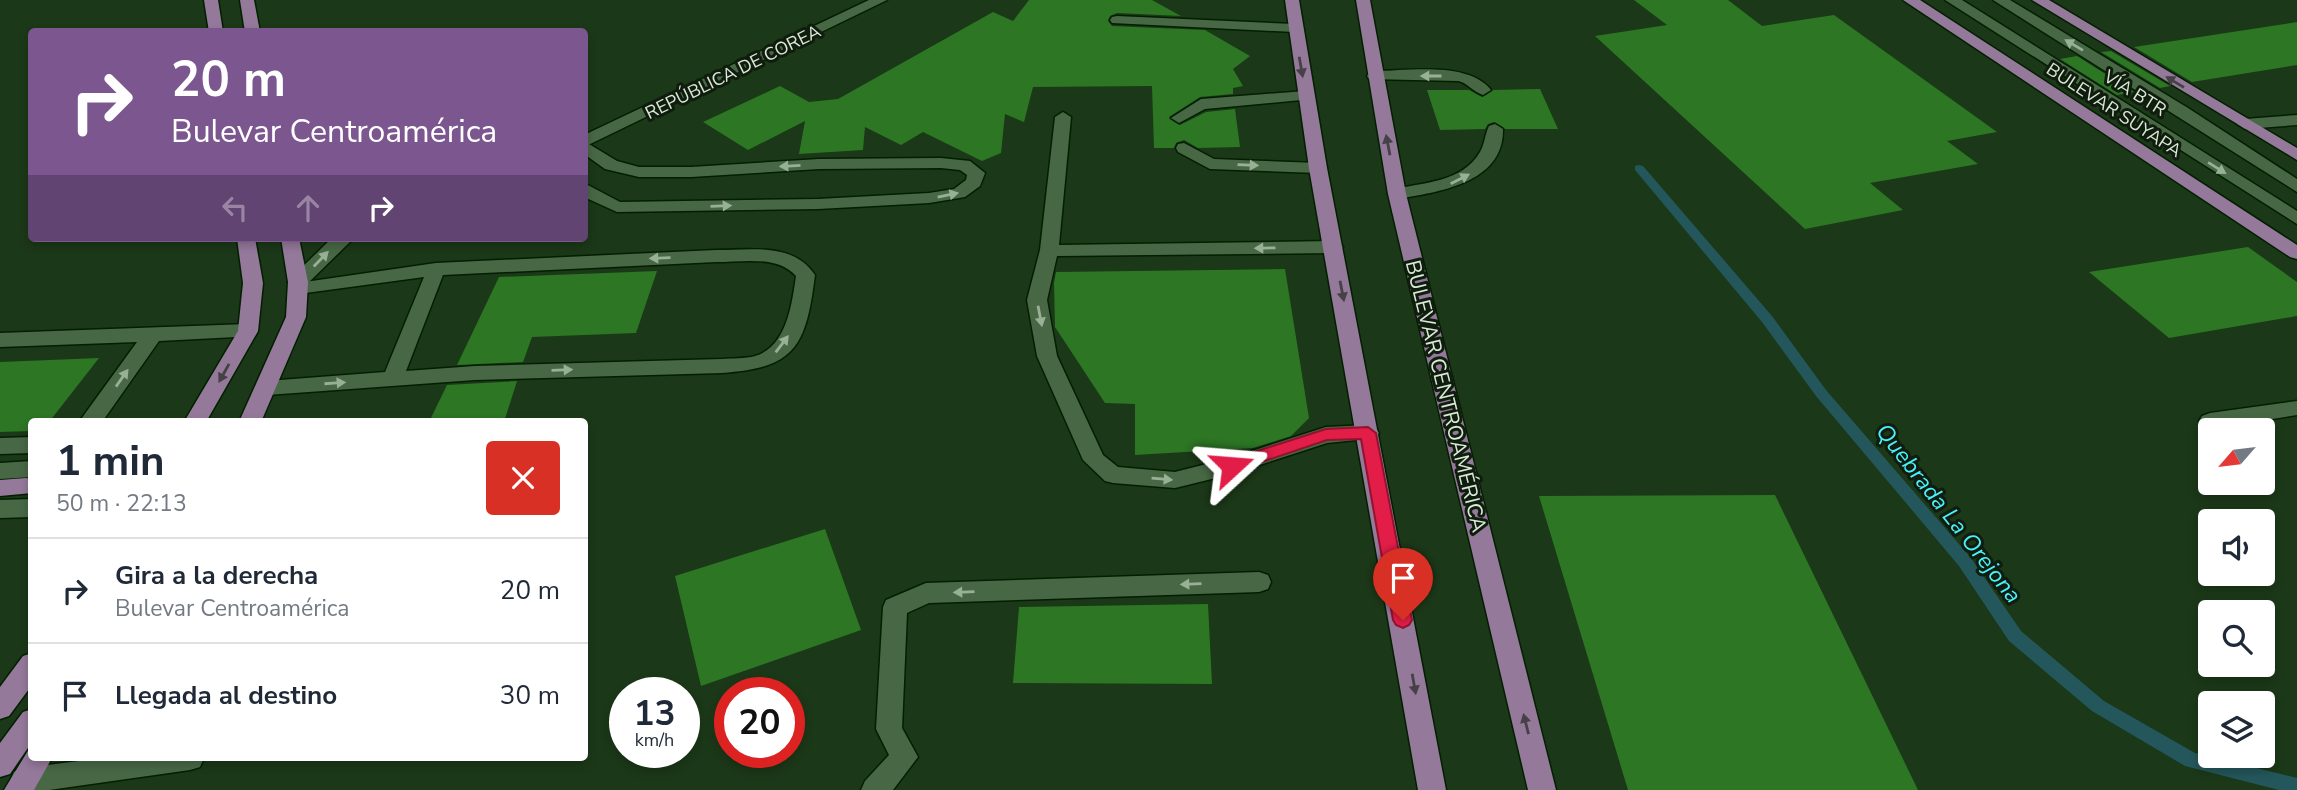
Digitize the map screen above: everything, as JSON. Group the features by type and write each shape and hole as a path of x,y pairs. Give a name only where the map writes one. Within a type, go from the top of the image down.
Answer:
{"main road":[{"path":"211,0 215,28"},
{"path":"247,0 252,28"},
{"path":"1292,0 1294,27 1318,168 1432,785"},
{"name":"BULEVAR CENTROAMÉRICA","path":"1363,0 1397,194 1542,790"},
{"name":"BULEVAR SUYAPA","path":"1910,0 2297,253"},
{"path":"1932,0 2297,240"},
{"path":"2039,0 2297,155"},
{"path":"199,415 248,331 253,282 247,242"},
{"path":"252,418 296,317 298,285 291,242"},
{"path":"0,488 28,488"},
{"path":"0,708 28,670"},
{"path":"0,765 28,726"},
{"path":"21,785 37,761"}],"street":[{"name":"REPÚBLICA DE COREA","path":"588,142 880,0"},
{"name":"VÍA BTR","path":"1952,0 2297,219"},
{"name":"VÍA BTR","path":"2000,0 2182,111 2297,187"},
{"path":"1117,20 1294,27"},
{"path":"1375,75 1458,76 1470,79 1483,90"},
{"path":"1179,118 1201,104 1306,96"},
{"path":"1063,117 1049,250 1037,300 1047,356 1094,460 1113,475 1175,480 1232,466 1326,435 1368,433"},
{"path":"2245,124 2297,120"},
{"path":"1397,194 1460,182 1480,165 1496,140 1495,129"},
{"path":"588,147 611,165 639,172 820,164 941,163 964,165 976,173 974,182 959,193 929,198 818,204 617,207 588,190"},
{"path":"1184,148 1210,164 1318,168"},
{"path":"298,285 338,242"},
{"path":"1049,250 1334,247"},
{"path":"267,388 488,373 722,366 761,362 772,357 784,346 801,310 806,275 794,262 775,256 716,256 436,269 298,285"},
{"path":"393,379 436,269"},
{"path":"0,340 248,331"},
{"path":"93,418 153,334"},
{"path":"2230,418 2297,408"},
{"path":"0,446 28,444"},
{"path":"0,471 28,487"},
{"path":"0,509 28,489"},
{"path":"875,790 904,757 888,729 895,607 926,593 1259,582"},
{"path":"21,785 171,761"}],"building":[{"path":"1029,0 1152,0 1181,16 1117,13 1110,16 1108,21 1112,26 1205,30 1250,56 1233,69 1243,86 1233,88 1233,94 1200,97 1169,117 1180,125 1206,112 1235,109 1240,147 1198,148 1184,140 1176,143 1174,148 1154,148 1152,86 1033,87 1024,122 1005,114 1001,153 982,161 923,132 901,145 865,127 863,150 799,154 805,121 748,150 703,122 780,86 809,102 838,99 993,12 1013,21"},
{"path":"1634,0 1728,0 1762,26 1834,15 1997,132 1947,141 1978,164 1870,183 1903,210 1805,229 1595,36 1667,25"},
{"path":"2297,22 2297,65 2192,82 2134,47"},
{"path":"2111,51 2170,86 2160,88 2101,52"},
{"path":"2077,56 2134,92 2117,95 2060,59"},
{"path":"1540,89 1558,129 1505,129 1494,122 1488,124 1485,129 1440,130 1427,90 1469,90 1482,97 1493,90"},
{"path":"2248,247 2297,282 2297,316 2169,338 2089,272"},
{"path":"1285,269 1309,418 1291,436 1253,448 1135,455 1135,404 1105,403 1055,327 1056,272"},
{"path":"657,271 636,333 532,337 523,362 457,365 499,277"},
{"path":"99,358 52,418 28,418 28,431 0,432 0,362"},
{"path":"517,381 505,418 431,418 447,385"},
{"path":"1775,495 1918,790 1628,790 1539,496"},
{"path":"825,529 861,630 727,677 714,677 714,681 701,686 675,576"},
{"path":"1208,604 1212,684 1013,683 1019,607"}],"waterway":[{"name":"Quebrada La Orejona","path":"1639,168 1767,319 1821,393 1965,562 2015,636 2098,706 2191,760 2297,786"}],"route":[{"path":"1232,466 1326,435 1368,433 1403,620"}]}
